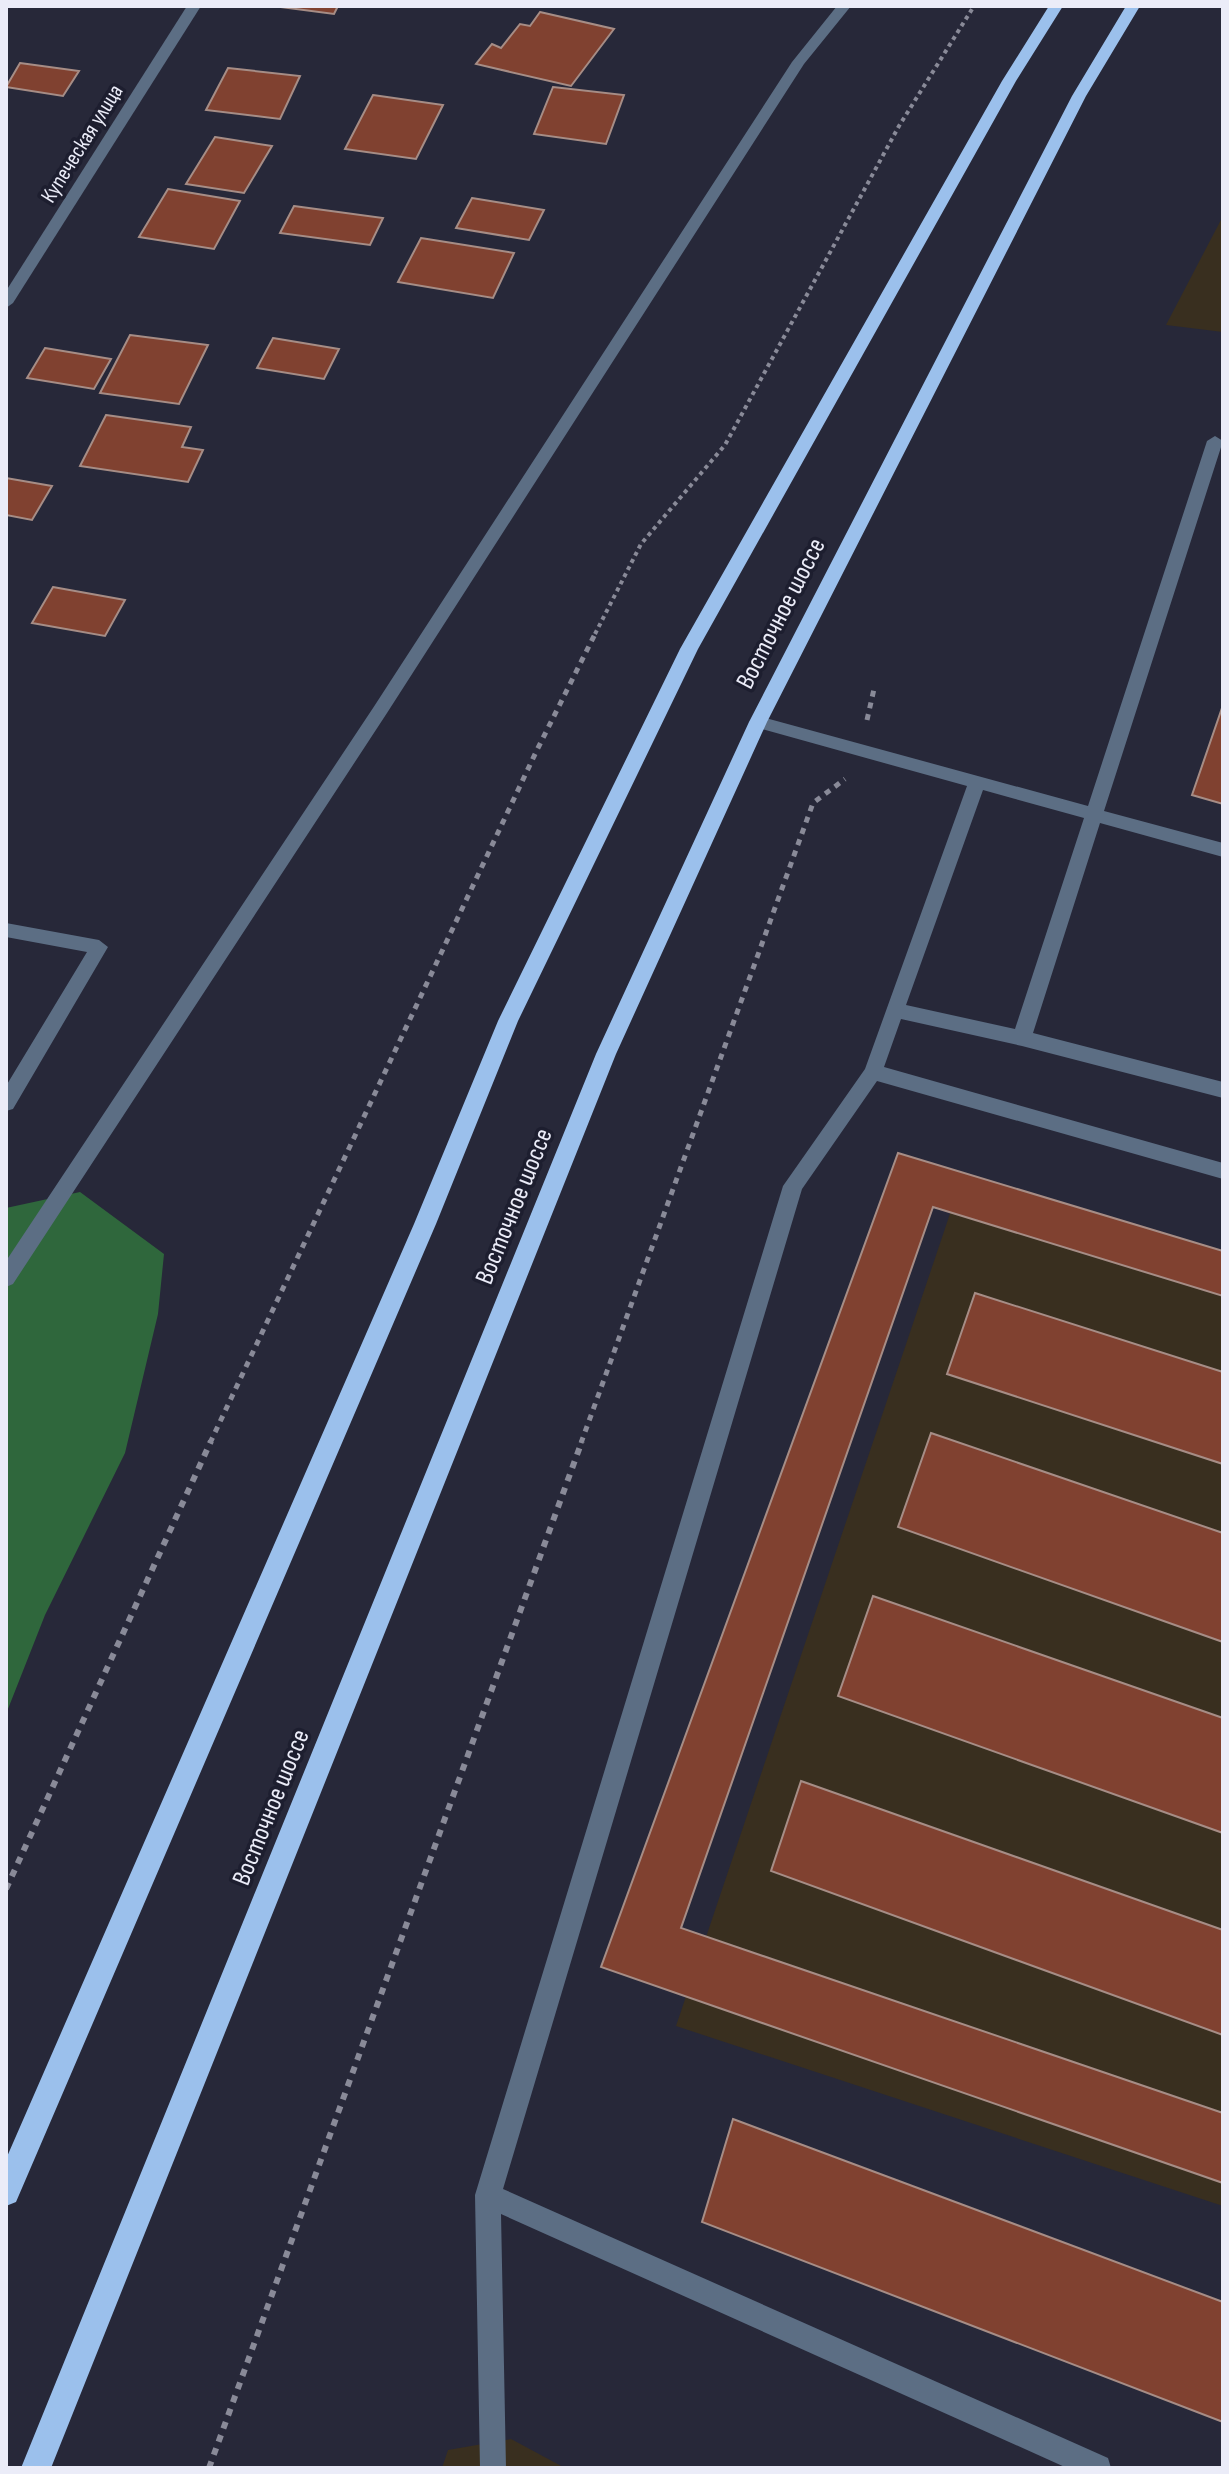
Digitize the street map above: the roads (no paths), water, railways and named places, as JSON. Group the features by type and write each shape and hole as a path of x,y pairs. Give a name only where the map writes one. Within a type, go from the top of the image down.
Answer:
{"highway":[{"path":"6,2192 425,1224 508,1021 689,649 1009,81 1056,6"},
{"name":"Восточное шоссе","path":"36,2468 606,1054 758,722 1079,96 1133,6"}],"street":[{"name":"Купеческая улица","path":"6,303 194,6"},
{"path":"6,1278 372,722 799,62 844,6"},
{"path":"1022,1038 1215,441"},
{"path":"758,722 1223,850"},
{"path":"493,2468 488,2195 793,1186 873,1072 977,782"},
{"path":"6,930 99,947 6,1103"},
{"path":"893,1010 1022,1038 1223,1090"},
{"path":"873,1072 1223,1171"},
{"path":"488,2195 1098,2468"}]}
